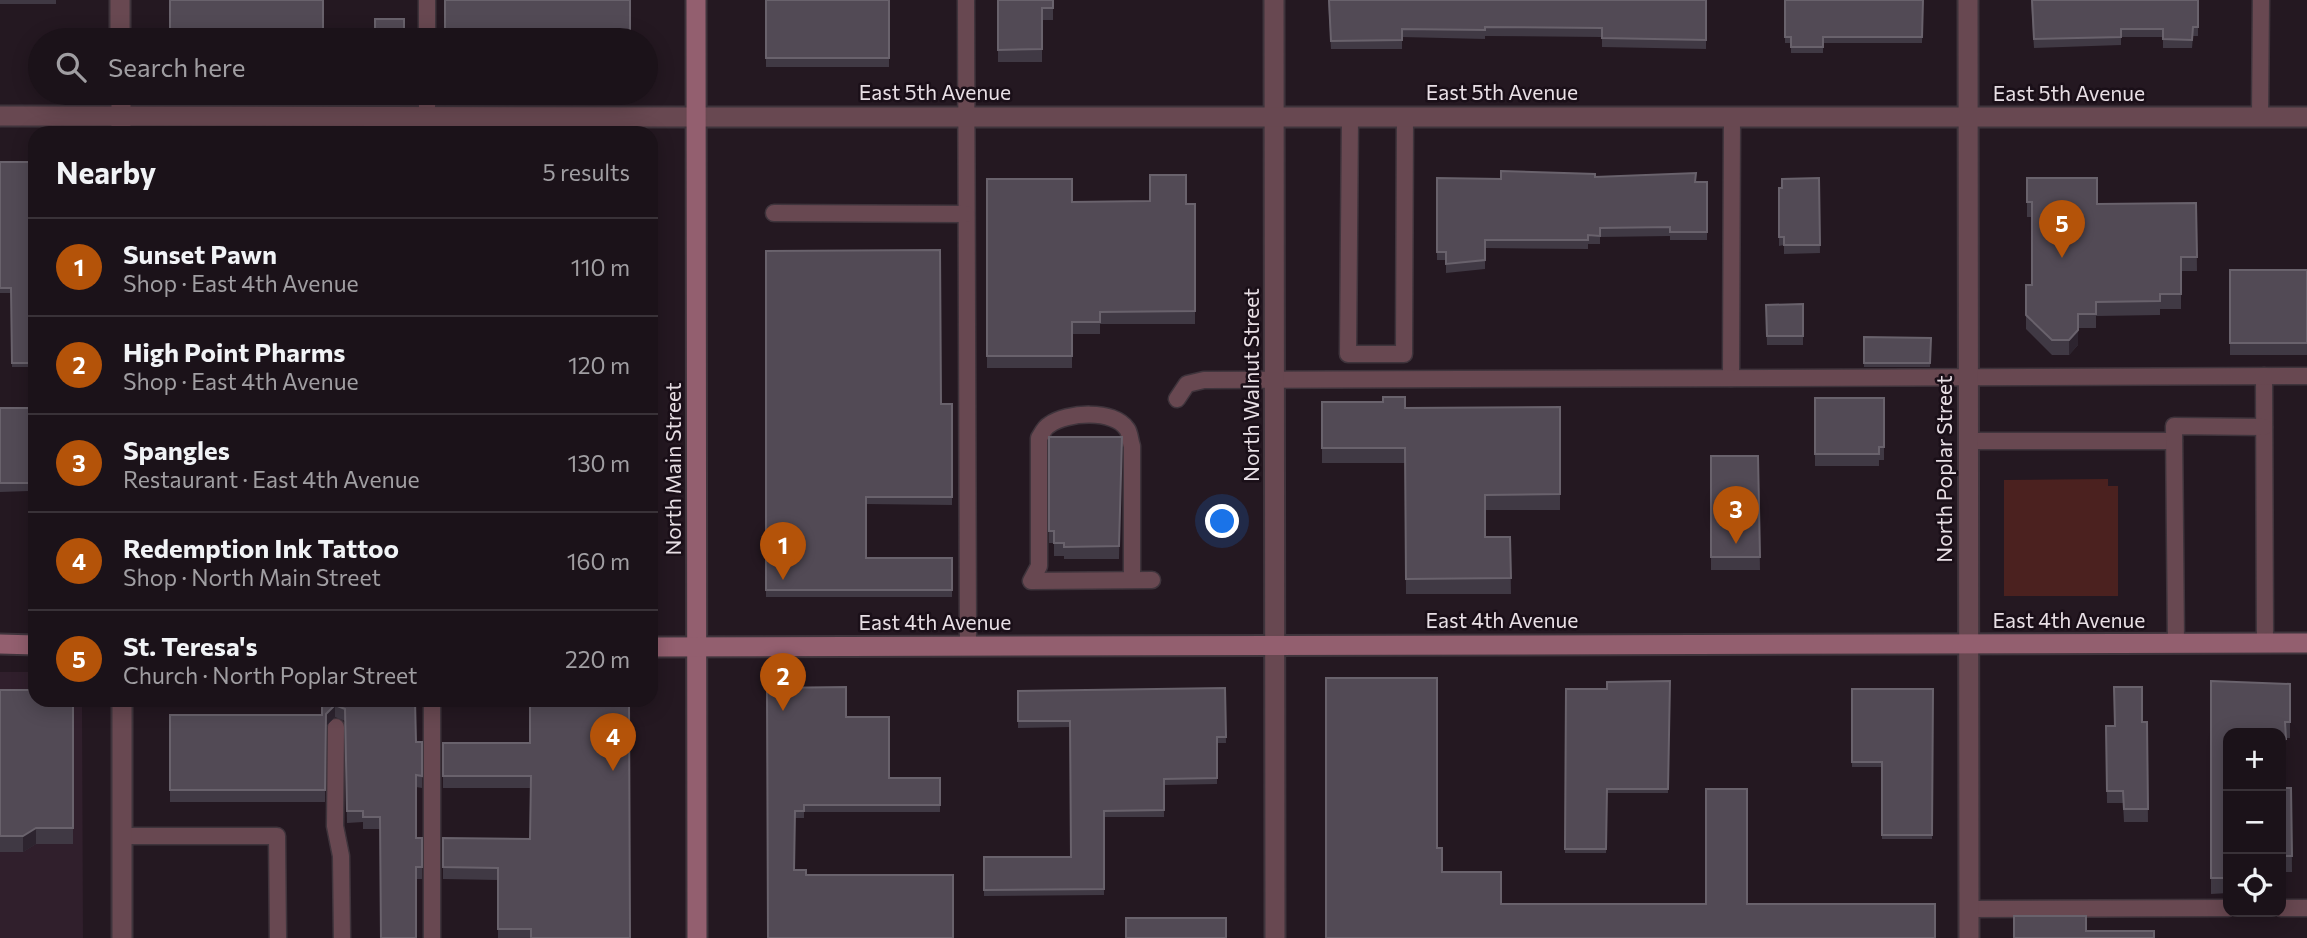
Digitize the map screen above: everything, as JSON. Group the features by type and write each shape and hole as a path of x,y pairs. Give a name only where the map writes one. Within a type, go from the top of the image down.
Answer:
{"main road":[{"name":"North Main Street","path":"696,0 697,938"},
{"name":"East 4th Avenue","path":"658,647 2307,643"},
{"path":"0,644 28,645"}],"street":[{"path":"120,0 120,28"},
{"name":"North Walnut Street","path":"1275,0 1275,938"},
{"name":"North Poplar Street","path":"1968,0 1969,938"},
{"path":"121,105 121,125"},
{"name":"East 5th Avenue","path":"0,116 121,125 427,125 697,117 966,116 2307,117"},
{"path":"122,707 122,938"}],"lane":[{"path":"426,0 427,28"},
{"path":"966,0 968,646"},
{"path":"2260,117 2261,0"},
{"path":"427,105 427,125"},
{"path":"1350,117 1348,354 1404,354 1405,116"},
{"path":"1731,378 1732,116"},
{"path":"775,213 966,214"},
{"path":"2264,376 2265,644"},
{"path":"1177,399 1187,384 1204,380 2307,376"},
{"path":"1132,580 1132,446 1128,430 1114,418 1090,416 1063,418 1047,425 1039,438 1039,566 1031,581 1152,580"},
{"path":"2176,644 2174,426 2264,427"},
{"path":"1967,441 2174,441"},
{"path":"432,707 432,938"},
{"path":"336,727 335,826 341,856 342,938"},
{"path":"122,836 277,836 278,938"},
{"path":"1969,909 2223,908"},
{"path":"2286,908 2307,908"}],"shaded area":[{"path":"2108,479 2108,486 2118,486 2118,596 2004,596 2004,480"},
{"path":"0,672 28,672 28,707 82,707 83,938 0,938"}],"building":[{"path":"170,0 323,0 323,28 170,28"},
{"path":"445,0 630,0 630,28 445,28"},
{"path":"766,0 889,0 889,58 766,58"},
{"path":"998,0 1053,0 1053,8 1042,8 1042,49 998,50"},
{"path":"1329,0 1706,0 1706,40 1602,38 1602,28 1485,27 1485,30 1402,29 1402,40 1331,41"},
{"path":"1785,0 1923,0 1922,37 1823,37 1823,47 1791,47 1791,37 1785,37"},
{"path":"2032,0 2198,0 2198,27 2193,27 2192,40 2163,39 2163,29 2121,29 2121,37 2034,39"},
{"path":"375,19 404,19 404,28 375,28"},
{"path":"0,162 28,162 28,363 12,363 11,288 0,288"},
{"path":"1501,171 1595,174 1595,177 1696,173 1695,182 1707,182 1707,232 1670,232 1670,227 1600,228 1600,236 1588,235 1588,240 1485,240 1485,260 1446,264 1446,252 1437,252 1437,178 1501,179"},
{"path":"1150,175 1186,175 1186,204 1195,204 1195,311 1100,312 1100,322 1072,322 1072,356 987,356 987,179 1072,179 1072,202 1150,201"},
{"path":"1819,178 1820,245 1784,245 1784,237 1779,237 1779,188 1782,188 1782,179"},
{"path":"2027,178 2097,178 2097,204 2196,203 2197,257 2181,257 2181,294 2160,294 2160,301 2096,302 2096,314 2078,314 2078,330 2069,340 2052,340 2026,315 2026,285 2032,285 2032,202 2027,202"},
{"path":"940,250 941,404 952,404 952,497 866,497 866,558 952,558 952,590 766,590 766,251"},
{"path":"2230,270 2307,270 2307,343 2230,343"},
{"path":"1803,304 1803,336 1767,336 1766,305"},
{"path":"1864,337 1931,338 1930,363 1864,363"},
{"path":"1383,397 1405,397 1405,408 1560,407 1560,494 1485,495 1485,537 1510,537 1511,578 1406,579 1405,448 1322,448 1322,402 1383,402"},
{"path":"1815,398 1884,398 1884,447 1879,447 1879,454 1815,454"},
{"path":"0,408 28,408 28,483 0,483"},
{"path":"1049,437 1122,437 1119,546 1064,547 1064,543 1054,543 1054,531 1049,531"},
{"path":"1711,456 1758,456 1760,557 1711,557"},
{"path":"1326,678 1437,678 1437,848 1442,848 1442,872 1501,872 1501,904 1706,904 1706,789 1747,789 1747,904 1935,904 1935,938 1326,938"},
{"path":"1670,681 1668,789 1607,789 1606,849 1565,849 1566,689 1607,689 1607,682"},
{"path":"2211,681 2290,684 2290,722 2285,722 2285,728 2223,728 2223,878 2211,878"},
{"path":"846,687 846,717 889,717 889,778 940,778 940,805 804,805 804,811 795,811 794,870 806,870 806,875 953,875 953,938 768,938 767,688"},
{"path":"2114,687 2142,687 2142,722 2147,722 2148,809 2124,809 2123,791 2107,791 2106,726 2115,726"},
{"path":"1225,688 1226,737 1217,737 1217,778 1164,779 1164,810 1104,811 1104,889 984,890 984,857 1071,857 1070,721 1018,721 1018,691"},
{"path":"1852,689 1933,689 1932,835 1882,835 1882,762 1852,762"},
{"path":"0,690 28,690 28,707 73,707 73,828 36,828 23,836 0,836"},
{"path":"322,707 333,707 326,714 325,790 170,790 170,715 322,715"},
{"path":"340,707 415,707 416,742 422,742 422,776 416,775 416,838 422,838 422,867 416,867 416,938 381,938 380,817 363,817 363,811 347,811 345,709"},
{"path":"530,707 629,707 630,938 531,938 531,929 498,929 498,868 443,867 443,838 530,839 531,776 443,776 443,743 530,743"},
{"path":"2286,788 2291,788 2292,856 2286,856"},
{"path":"2014,916 2086,916 2086,931 2154,931 2154,938 2014,938"},
{"path":"1126,918 1226,918 1226,938 1126,938"}],"place":[{"name":"St. Teresa's","path":"2062,258"},
{"name":"Spangles","path":"1736,544"},
{"name":"Sunset Pawn","path":"783,580"},
{"name":"High Point Pharms","path":"783,711"},
{"name":"Redemption Ink Tattoo","path":"613,771"}]}
